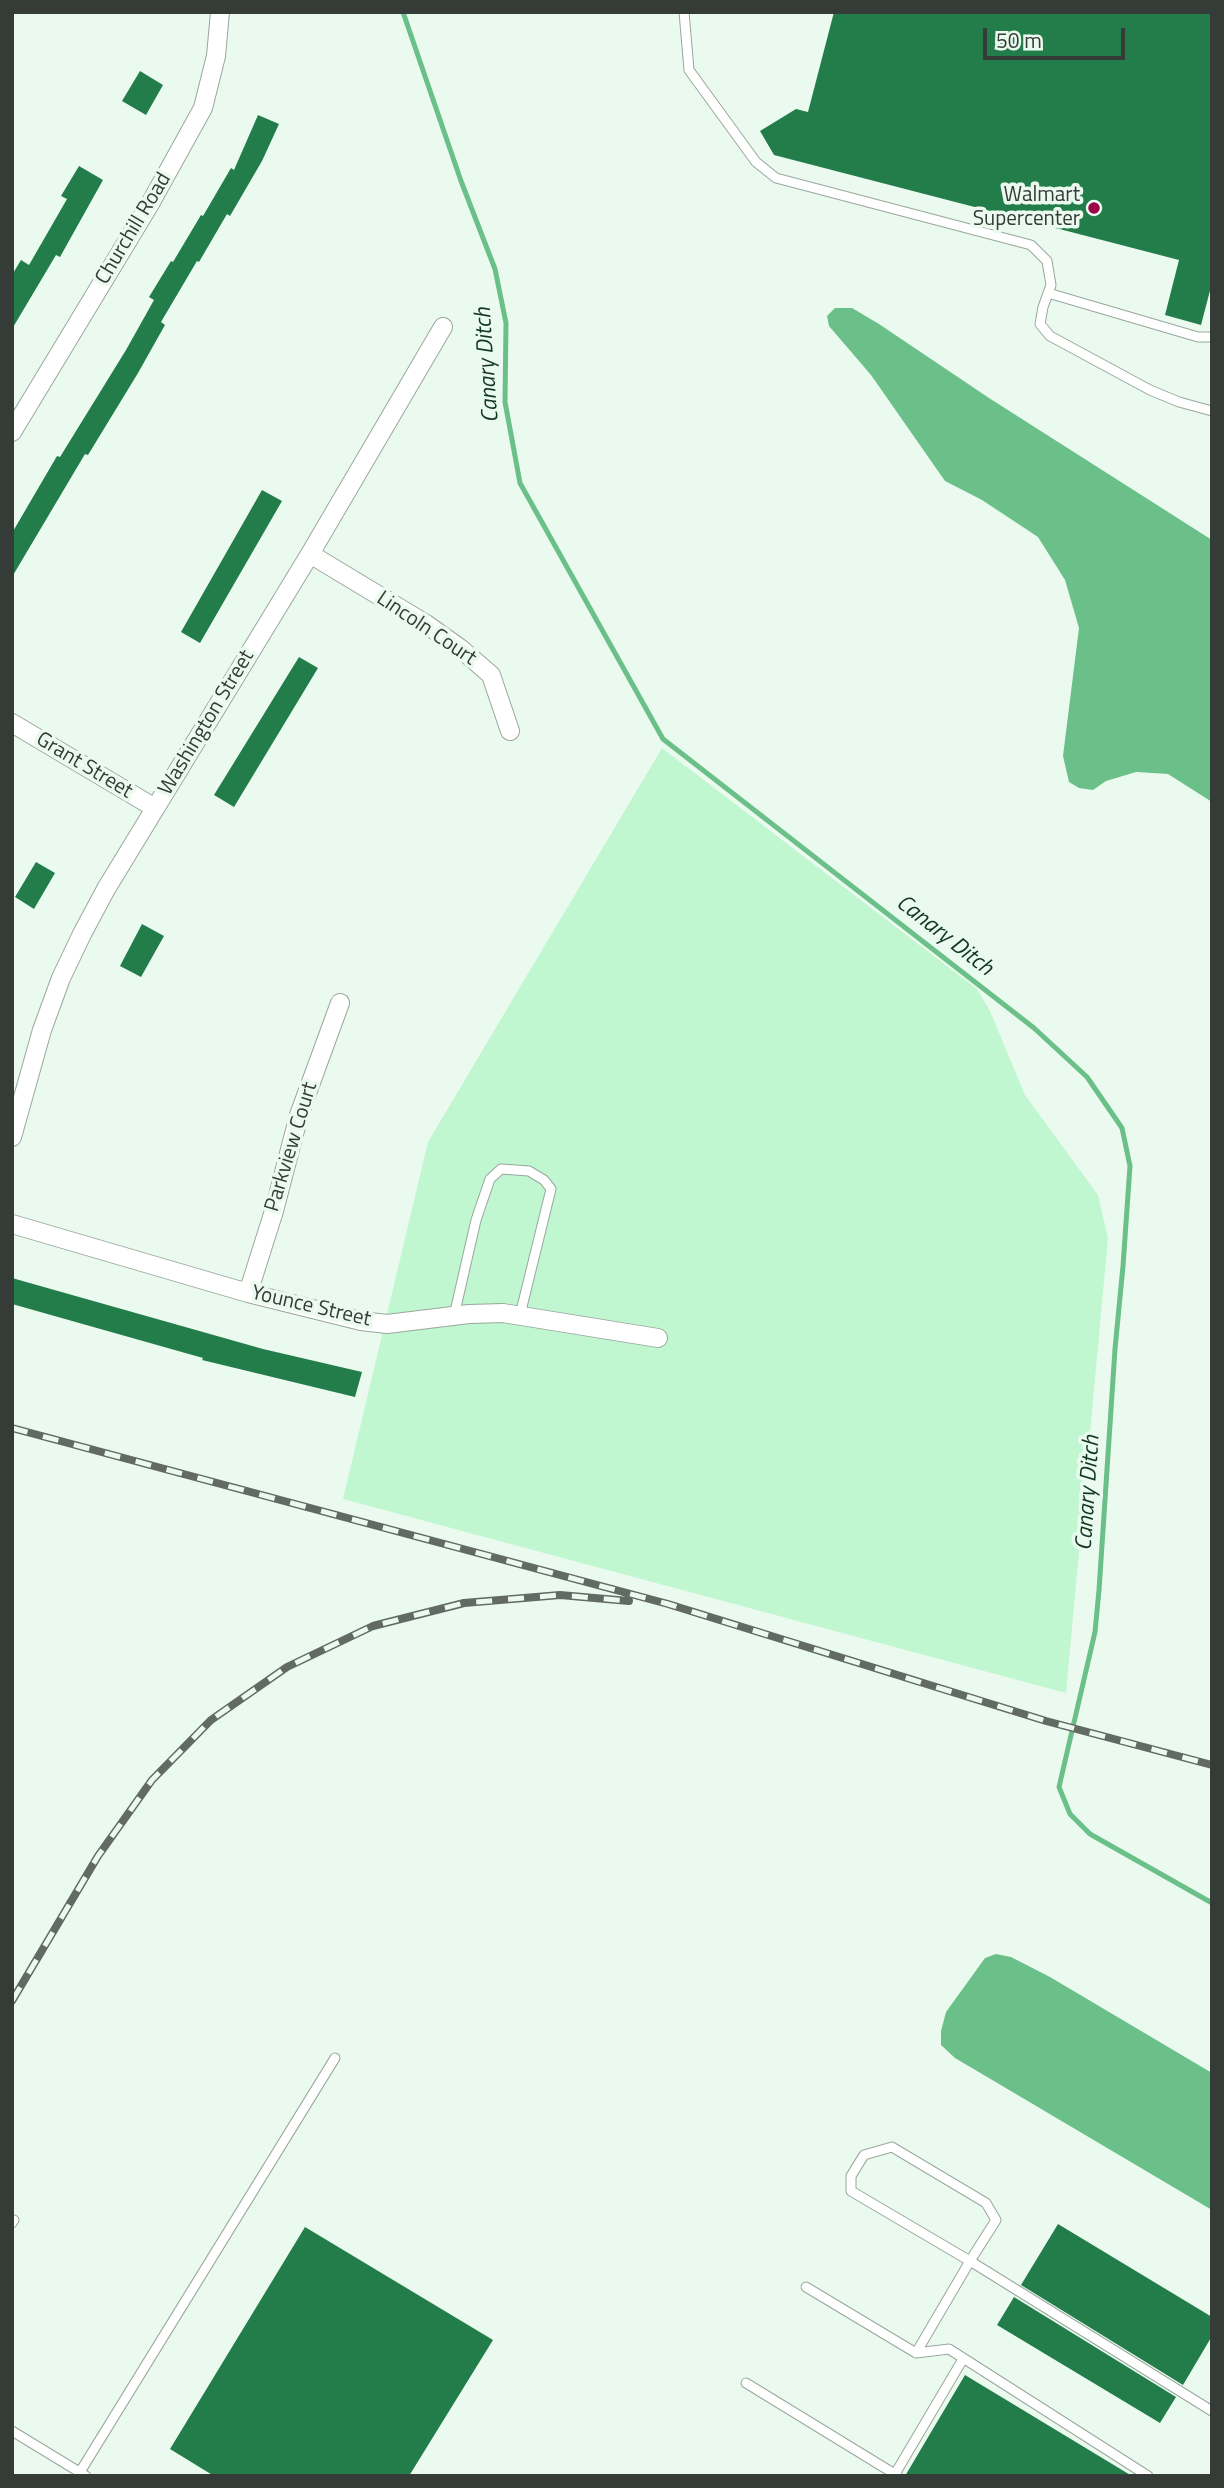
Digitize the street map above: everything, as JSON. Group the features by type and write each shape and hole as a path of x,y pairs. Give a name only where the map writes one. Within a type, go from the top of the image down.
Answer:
{"street":[{"name":"Churchill Road","path":"12,432 151,202 203,108 216,56 220,12"},
{"name":"Washington Street","path":"12,1137 42,1030 61,978 106,889 310,554 443,327"},
{"name":"Lincoln Court","path":"310,554 426,624 491,675 510,731"},
{"name":"Grant Street","path":"12,723 155,808"},
{"name":"Parkview Court","path":"248,1293 274,1210 299,1115 340,1003"},
{"name":"Younce Street","path":"12,1224 248,1293 361,1321 387,1324 503,1313 658,1338"}],"lane":[{"path":"684,12 690,70 756,162 776,178 1031,245 1047,261 1051,285 1040,324 1049,336 1150,390 1212,411"},
{"path":"1048,293 1198,337 1212,337"},
{"path":"454,1316 476,1220 490,1179 501,1169 528,1171 544,1180 551,1189 520,1315"},
{"path":"12,2431 83,2474 335,2058"},
{"path":"916,2353 970,2261 996,2220 986,2203 892,2147 864,2155 851,2176 851,2191 970,2261 1212,2411"},
{"path":"806,2287 916,2353 949,2349 1142,2474"},
{"path":"746,2383 897,2475 963,2359"}],"shaded area":[{"path":"835,308 852,308 879,324 989,398 1212,540 1212,802 1168,774 1136,772 1106,781 1093,790 1079,788 1069,782 1063,756 1079,628 1065,580 1038,537 982,500 945,481 871,375 829,326 827,316"},
{"path":"662,748 977,989 990,1011 1025,1095 1098,1195 1108,1238 1066,1693 343,1499 428,1142"},
{"path":"996,1954 1011,1957 1050,1977 1212,2073 1212,2210 955,2058 941,2045 946,2012 985,1958"}],"building":[{"name":"Walmart Supercenter","path":"834,12 1212,12 1212,283 1201,325 1165,315 1179,260 774,155 760,131 796,109 808,112"},
{"path":"140,71 163,85 146,115 122,101"},
{"path":"258,115 279,124 262,161 230,216 227,214 199,262 197,261 161,322 165,325 138,373 88,455 85,454 12,577 12,533 57,456 60,457 126,350 154,300 149,297 171,261 173,262 201,215 203,216 231,168 234,170"},
{"path":"79,166 103,180 60,257 56,255 12,329 12,275 21,260 29,265 67,199 61,196"},
{"path":"262,490 282,501 200,643 181,632"},
{"path":"299,657 318,668 234,807 214,795"},
{"path":"36,862 55,873 34,909 15,897"},
{"path":"142,924 164,936 141,977 120,966"},
{"path":"12,1278 263,1349 362,1372 355,1397 202,1360 203,1358 12,1304"},
{"path":"1058,2224 1212,2317 1212,2336 1183,2385 1021,2285"},
{"path":"305,2227 493,2340 409,2476 214,2476 170,2449"},
{"path":"1014,2297 1176,2397 1160,2423 997,2325"},
{"path":"965,2375 1132,2476 905,2476"}],"waterway":[{"name":"Canary Ditch","path":"403,12 461,181 495,269 506,323 505,402 520,483 663,739 1034,1028 1087,1077 1122,1128 1130,1166 1095,1632 1059,1787 1070,1814 1090,1834 1212,1903"}],"railway":[{"path":"12,1428 668,1604 1046,1721 1212,1765"},
{"path":"12,2001 98,1856 152,1780 211,1720 287,1667 373,1626 464,1603 560,1595 629,1601"}],"place":[{"name":"Walmart Supercenter","path":"1094,208"}]}
